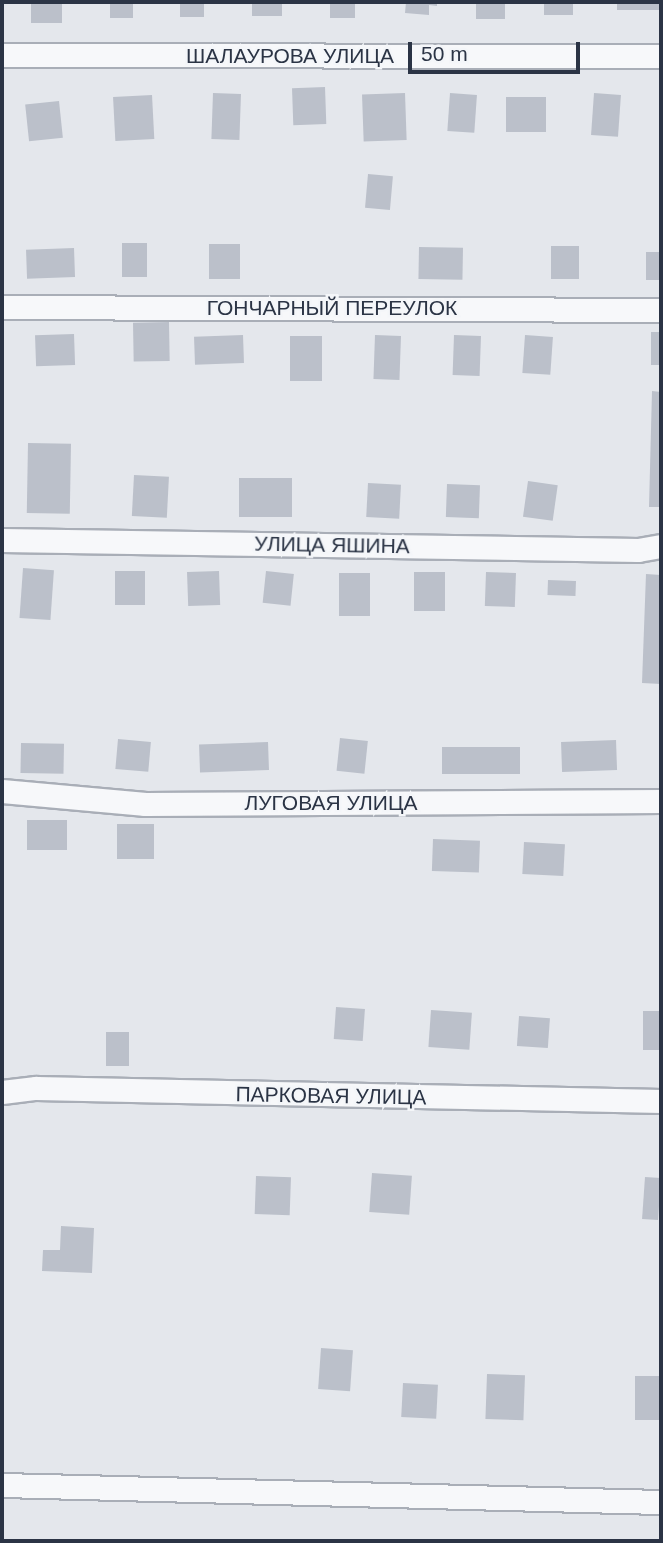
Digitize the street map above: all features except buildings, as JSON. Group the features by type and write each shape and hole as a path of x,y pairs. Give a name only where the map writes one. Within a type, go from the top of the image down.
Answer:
{"street":[{"name":"ШАЛАУРОВА УЛИЦА","path":"2,55 661,56"},
{"name":"ГОНЧАРНЫЙ ПЕРЕУЛОК","path":"2,307 661,310"},
{"name":"УЛИЦА ЯШИНА","path":"2,540 638,550 661,546"},
{"name":"ЛУГОВАЯ УЛИЦА","path":"2,791 145,804 661,801"},
{"name":"ПАРКОВАЯ УЛИЦА","path":"2,1092 36,1088 661,1101"},
{"path":"2,1485 661,1502"}]}
